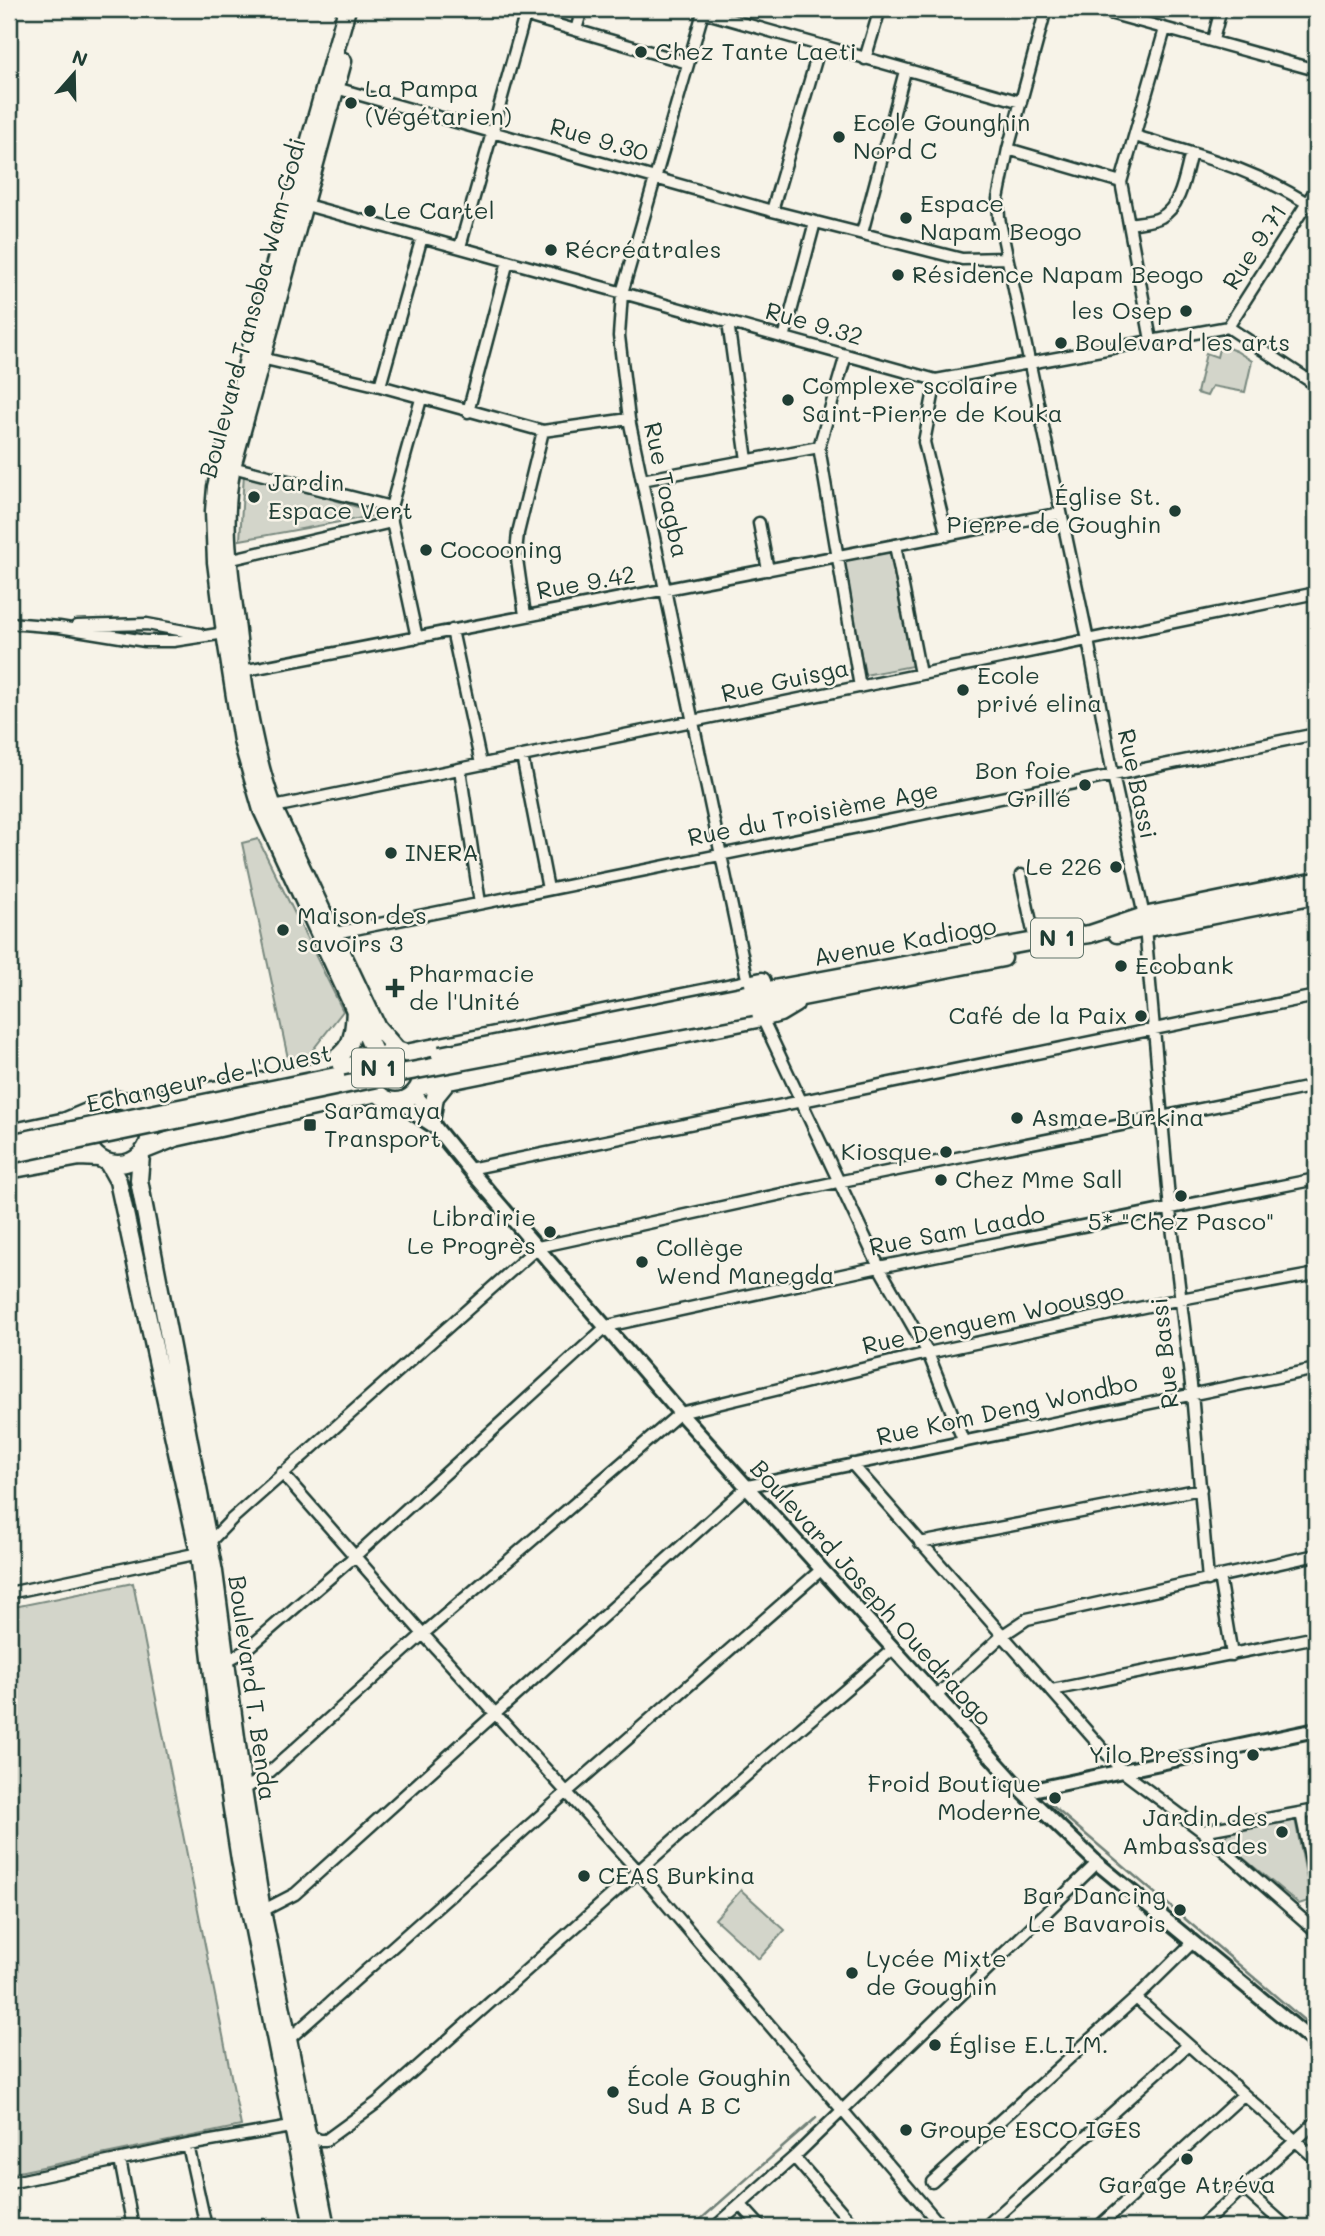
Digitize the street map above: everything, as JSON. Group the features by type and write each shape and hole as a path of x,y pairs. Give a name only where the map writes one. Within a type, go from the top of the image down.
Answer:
{"main road":[{"name":"Boulevard Tansoba Wam-Godi","path":"267,809 242,671 228,560 225,512 232,467 330,86 347,9"},
{"name":"Boulevard Tansoba Wam-Godi","path":"330,86 358,9"},
{"name":"Boulevard Tansoba Wam-Godi","path":"298,203 249,355 216,488 214,534 225,633 242,741 267,809 326,934 377,1027 402,1051"},
{"name":"Avenue Kadiogo","path":"752,1001 1035,942 1090,934 1316,881"},
{"name":"Avenue Kadiogo","path":"799,991 1145,922 1316,895"},
{"path":"326,934 376,1060"},
{"name":"N 1","path":"9,1133 66,1121 110,1101 169,1098 376,1060 386,1052 752,1001 780,1013 799,991"},
{"name":"N 1","path":"9,1155 752,1001"},
{"name":"N 1","path":"376,1060 370,1077 377,1093 389,1100 448,1081 752,1001"},
{"name":"Echangeur de l'Ouest","path":"9,1143 752,1001"},
{"path":"313,1072 340,1058 352,1040 355,1008"},
{"name":"N 1","path":"402,1051 413,1057 421,1071 412,1093"},
{"path":"434,1122 435,1097 448,1081"},
{"name":"N 1","path":"9,1170 80,1157 122,1164 174,1138 377,1093"},
{"path":"126,1101 139,1108 148,1120 150,1136 143,1153"},
{"path":"97,1108 89,1119 86,1133 90,1147 104,1160"},
{"name":"Boulevard T. Benda","path":"143,1153 139,1180 226,1661 262,1911 326,2227"},
{"name":"Boulevard T. Benda","path":"104,1160 118,1181 204,1548 218,1719 231,1806 291,2127 313,2227"}],"street":[{"path":"503,9 688,62"},
{"path":"576,30 582,9"},
{"path":"865,59 880,9"},
{"name":"Rue Bassi","path":"1046,9 1008,149 998,199 999,218 1088,640 1112,775 1145,922 1161,1116 1192,1393 1208,1580"},
{"path":"1095,9 1316,70"},
{"path":"1213,40 1221,9"},
{"path":"703,10 905,71 1021,102"},
{"name":"Rue Toagba","path":"703,10 622,293 619,335 629,419 752,1001 879,1268 928,1353 963,1440"},
{"path":"460,247 525,15"},
{"path":"1152,340 1121,182 1165,29"},
{"path":"772,211 820,46"},
{"path":"905,71 862,233 962,259 1007,258"},
{"name":"Rue 9.30","path":"330,86 772,211 862,233"},
{"path":"1135,136 1240,167 1278,185 1312,206"},
{"path":"1008,149 1121,182"},
{"path":"1129,224 1159,219 1169,212 1176,201 1191,153"},
{"name":"Rue 9.71","path":"1228,327 1312,206 1316,189"},
{"name":"Rue 9.32","path":"298,203 936,380 1228,327"},
{"path":"784,338 815,222"},
{"path":"380,386 422,237"},
{"path":"468,412 508,261"},
{"path":"729,322 747,460"},
{"path":"1228,327 1316,385"},
{"path":"846,355 819,447 860,687"},
{"path":"261,359 380,386 543,431 629,419"},
{"path":"936,380 924,442 947,536"},
{"path":"417,638 391,507 421,398"},
{"path":"525,615 516,552 518,533 543,431"},
{"path":"642,480 819,447"},
{"path":"232,467 391,507"},
{"name":"Rue 9.42","path":"242,671 1061,513"},
{"path":"228,560 392,522"},
{"path":"758,523 768,570"},
{"path":"895,545 920,674"},
{"name":"Rue Guisga","path":"267,809 1316,593"},
{"path":"9,623 59,627 145,641 173,641 225,633"},
{"path":"59,627 147,624 208,635"},
{"path":"452,630 481,764"},
{"name":"Rue du Troisième Age","path":"326,934 1316,734"},
{"path":"522,756 548,889"},
{"path":"460,769 480,903"},
{"path":"1021,875 1035,942"},
{"path":"469,1168 1316,996"},
{"path":"9,1593 204,1548 282,1473 538,1247 837,1182 1316,1086"},
{"name":"Boulevard Joseph Ouedraogo","path":"412,1093 415,1114 434,1122 469,1168 680,1413 1023,1792 1097,1863 1315,2041"},
{"name":"Rue Sam Laado","path":"607,1326 1316,1179"},
{"name":"Rue Denguem Woousgo","path":"680,1413 928,1353 1181,1299 1316,1274"},
{"path":"226,1661 245,1651 355,1556 607,1326"},
{"name":"Rue Kom Deng Wondbo","path":"748,1486 1316,1369"},
{"path":"243,1790 264,1777 423,1634 680,1413"},
{"path":"852,1464 1122,1771 1202,1831 1316,1931"},
{"path":"282,1473 423,1634 639,1872 942,2227"},
{"path":"262,1911 295,1894 748,1486"},
{"path":"920,1543 1201,1489"},
{"path":"935,1697 1003,1635 1016,1625 1040,1615 1316,1555"},
{"path":"289,2039 822,1569"},
{"path":"1219,1576 1232,1655"},
{"path":"1052,1690 1316,1637"},
{"path":"9,2183 188,2145 291,2127 326,2140 378,2102 893,1649"},
{"path":"1023,1792 1316,1730"},
{"path":"1202,1831 1316,1810"},
{"path":"1301,1813 1316,1885"},
{"path":"715,2227 794,2157 1097,1863"},
{"path":"932,2182 1136,1998 1192,1943"},
{"path":"1136,1998 1316,2159"},
{"path":"985,2227 1187,2046"},
{"path":"1098,2227 1242,2095"},
{"path":"1200,2227 1316,2122"},
{"path":"188,2145 206,2227"},
{"path":"794,2157 856,2227"},
{"path":"120,2160 133,2227"},
{"path":"1244,2189 1287,2227"},
{"path":"741,2205 761,2227"}],"shaded area":[{"path":"1220,345 1252,361 1245,392 1212,386 1207,396 1197,393 1206,353 1217,357"},
{"path":"244,473 374,512 373,516 240,540"},
{"path":"890,552 912,666 865,675 843,561"},
{"path":"258,839 343,1011 301,1065 293,1067 289,1063 242,843"},
{"path":"133,1583 241,2126 9,2174 9,1608"},
{"path":"1295,1819 1311,1900 1299,1904 1226,1844 1225,1838 1229,1832"},
{"path":"741,1890 785,1930 759,1959 715,1919"}],"waterway":[{"path":"1049,1803 1312,2027"},
{"path":"692,2227 816,2118"}],"place":[{"name":"Chez Tante Laeti","path":"641,52"},
{"name":"La Pampa (Végétarien)","path":"351,103"},
{"name":"Ecole Gounghin Nord C","path":"839,137"},
{"name":"Le Cartel","path":"370,211"},
{"name":"Espace Napam Beogo","path":"906,218"},
{"name":"Récréatrales","path":"551,250"},
{"name":"Résidence Napam Beogo","path":"898,275"},
{"name":"les Osep","path":"1186,311"},
{"name":"Boulevard les arts","path":"1061,343"},
{"name":"Complexe scolaire Saint-Pierre de Kouka","path":"788,400"},
{"name":"Jardin Espace Vert","path":"254,497"},
{"name":"Église St. Pierre de Goughin","path":"1175,511"},
{"name":"Cocooning","path":"426,550"},
{"name":"Ecole privé elina","path":"963,690"},
{"name":"Bon foie Grillé","path":"1085,785"},
{"name":"INERA","path":"391,853"},
{"name":"Le 226","path":"1116,867"},
{"name":"Maison des savoirs 3","path":"283,930"},
{"name":"Ecobank","path":"1121,966"},
{"name":"Pharmacie de l'Unité","path":"395,988"},
{"name":"Café de la Paix","path":"1141,1016"},
{"name":"Asmae Burkina","path":"1017,1118"},
{"name":"Saramaya Transport","path":"310,1125"},
{"name":"Kiosque","path":"946,1152"},
{"name":"Chez Mme Sall","path":"941,1180"},
{"name":"5* \"Chez Pasco\"","path":"1181,1196"},
{"name":"Librairie Le Progrès","path":"550,1232"},
{"name":"Collège Wend Manegda","path":"642,1262"},
{"name":"Yilo Pressing","path":"1253,1755"},
{"name":"Froid Boutique Moderne","path":"1055,1798"},
{"name":"Jardin des Ambassades","path":"1282,1832"},
{"name":"CEAS Burkina","path":"584,1876"},
{"name":"Bar Dancing Le Bavarois","path":"1180,1910"},
{"name":"Lycée Mixte de Goughin","path":"852,1973"},
{"name":"Église E.L.I.M.","path":"935,2045"},
{"name":"École Goughin Sud A B C","path":"613,2092"},
{"name":"Groupe ESCO IGES","path":"906,2130"},
{"name":"Garage Atréva","path":"1187,2159"}]}
